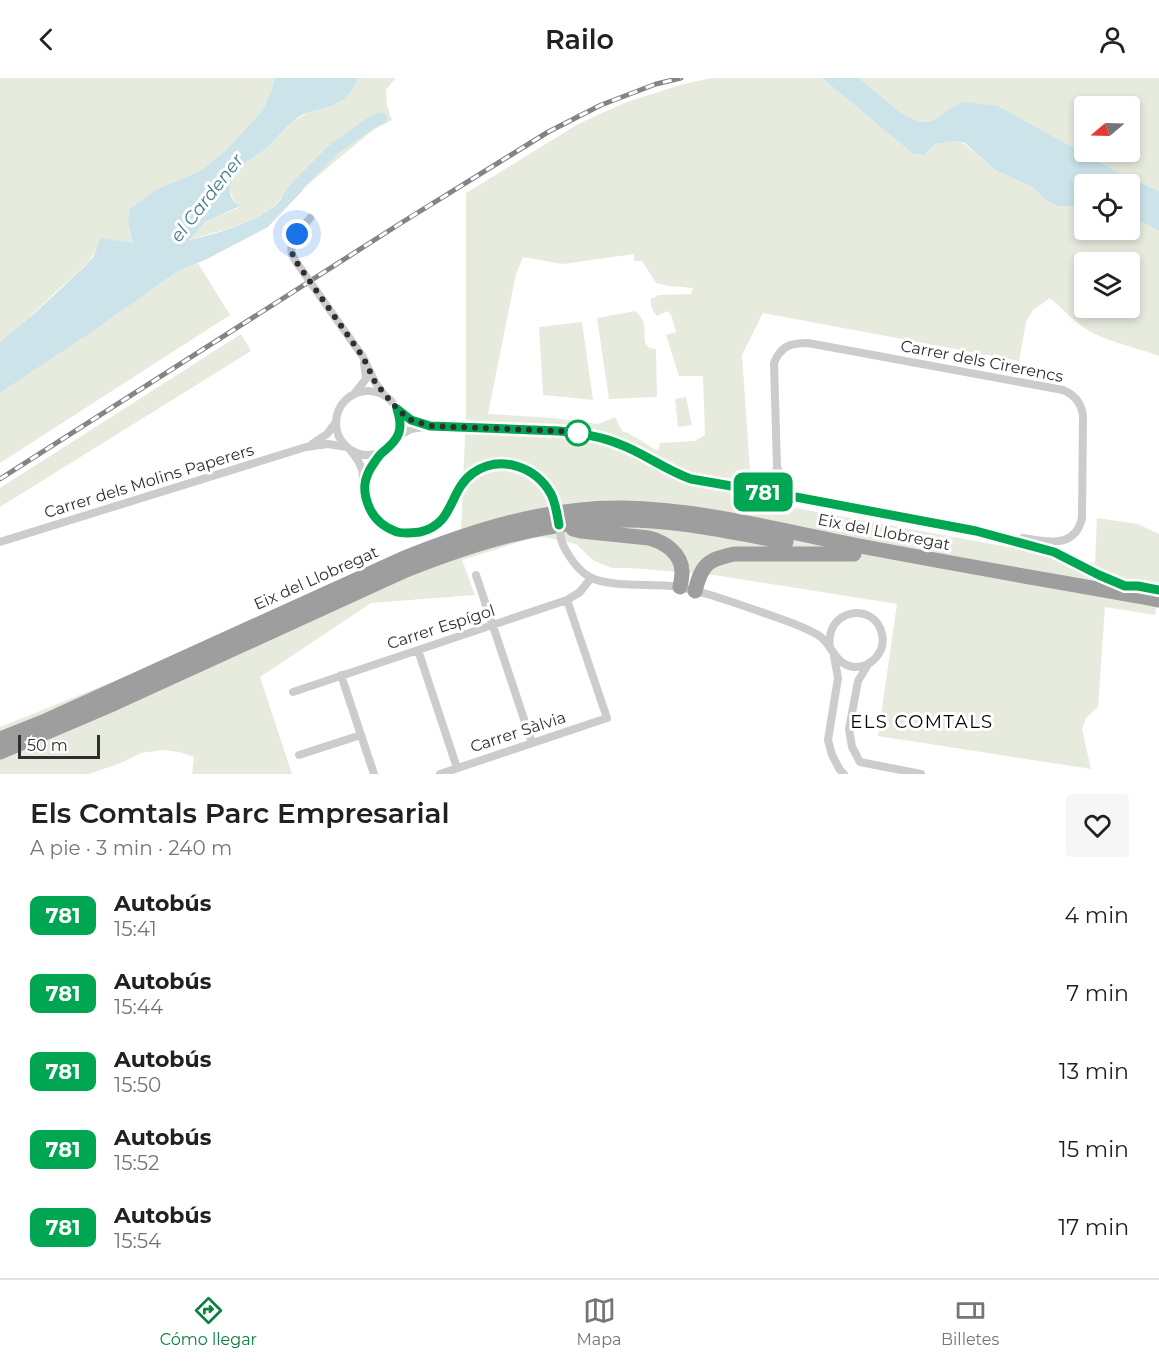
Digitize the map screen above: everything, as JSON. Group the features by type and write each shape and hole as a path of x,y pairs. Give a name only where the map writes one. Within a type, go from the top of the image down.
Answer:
{"highway":[{"name":"Eix del Llobregat","path":"0,739 43,722 402,559 451,539 537,516 586,510 651,509 704,515 860,546 1159,600"},
{"name":"Eix del Llobregat","path":"0,752 115,703 406,570 454,551 540,528 561,531 620,520 702,527 1159,610"},
{"path":"561,531 581,531 658,540 670,547 681,564 688,589"},
{"path":"688,589 708,562 734,554 854,554"},
{"path":"681,564 704,567"}],"street":[{"path":"310,218 297,234 291,246 291,253 363,357 375,382 386,396 411,420 430,426"},
{"name":"Carrer dels Cirerencs","path":"801,498 790,491 783,482 777,467 774,363 779,352 790,345 808,343 1067,391 1076,398 1083,410 1081,524 1072,535 1057,542 994,536"},
{"path":"363,357 366,379 339,408 336,422 339,438 362,468 365,498 371,513 391,530 402,533 426,530 435,526 450,509 464,481 473,473 497,465 516,465 535,474 550,493 555,502 563,546 574,564 591,578 609,583 688,589 783,619 822,637 832,652 842,663 852,667 863,666 880,653 883,636 876,621 863,614 848,614 832,628 830,635 832,652 838,678 828,740 832,755 844,774"},
{"path":"354,394 370,391 386,396"},
{"path":"364,486 368,471 397,437 400,425 397,409"},
{"name":"Carrer dels Molins Paperers","path":"306,447 327,434 336,422"},
{"path":"397,437 411,429 430,426 559,431 600,437 620,444 676,474 691,479 976,531 1054,552 1125,586"},
{"name":"Carrer dels Molins Paperers","path":"0,543 306,447 328,444 349,449"},
{"path":"349,449 368,456 381,453"},
{"path":"760,491 768,488 774,481 777,467"},
{"path":"476,575 532,743"},
{"name":"Carrer Espígol","path":"293,692 567,600 580,592 591,578"},
{"name":"Carrer Sàlvia","path":"440,774 607,718 567,600"},
{"path":"812,632 832,628"},
{"path":"418,650 457,768"},
{"path":"869,663 858,681 849,729 852,747 860,762 921,774"},
{"path":"341,675 374,774"},
{"path":"299,755 361,735"}],"shaded area":[{"path":"0,78 275,78 263,110 226,150 202,170 155,190 129,209 128,224 133,243 97,248 80,270 0,342"},
{"path":"359,78 396,78 386,90 387,105 392,120 373,130 303,190 295,182 279,202 258,217 188,240 205,222 240,207 233,199 230,190 232,179 245,163 262,152 292,122 309,112 329,107"},
{"path":"711,78 822,78 913,154 924,155 935,144 955,141 965,144 995,170 1032,187 1047,201 1056,206 1074,206 1074,240 1140,240 1140,221 1159,231 1159,356 1111,341 1089,331 1050,298 1033,310 1026,322 1019,361 763,313 742,355 752,500 1095,563 1097,518 1138,524 1159,534 1159,589 1155,615 1105,607 1098,707 1086,718 1082,729 1091,769 878,736 897,604 714,575 612,568 594,561 576,544 535,537 462,560 475,595 371,603 260,677 292,774 192,774 194,757 162,750 141,753 89,774 0,774 0,727 132,674 461,530 466,415 466,193 578,124 624,103 680,85","holes":["634,254 634,261 642,261 656,283 693,288 691,294 659,295 651,299 651,303 657,316 667,311 671,315 676,332 666,335 679,376 703,376 705,435 695,441 660,443 658,451 622,431 615,417 598,424 553,418 488,414 516,274 523,257 563,264"]},
{"path":"859,78 1159,78 1159,191 1140,183 1140,174 1122,174 1100,162 1140,162 1140,96 1074,96 1074,148 998,106 954,106 939,118 930,122 920,122 901,113"},
{"path":"198,263 230,315 0,463 0,393 178,271"},
{"path":"636,311 643,322 646,344 656,349 657,397 609,399 597,318"},
{"path":"582,322 593,400 543,395 539,327"},
{"path":"241,334 251,351 0,507 0,488"},
{"path":"686,397 692,425 678,427 675,399"}],"water":[{"name":"el Cardener","path":"275,78 359,78 342,100 330,107 300,116 263,151 244,164 234,176 230,190 233,200 240,206 205,222 189,240 223,231 259,216 277,204 295,182 303,190 268,227 207,259 178,271 0,393 0,342 84,267 93,257 100,238 133,243 128,224 129,209 155,190 202,170 226,150 263,110"},
{"path":"822,78 859,78 901,113 920,122 930,122 964,102 998,106 1074,148 1074,162 1100,162 1122,174 1074,174 1074,206 1057,206 1047,201 1032,187 995,170 965,143 955,141 935,144 924,155 913,154"},
{"path":"1140,183 1159,191 1159,231 1140,221"}],"waterway":[{"path":"289,196 335,148 381,118"}],"railway":[{"path":"0,479 548,132 601,105 656,84 681,78"}],"bus line":[{"name":"781","path":"559,525 555,502 542,482 526,469 506,464 490,466 473,473 464,481 450,509 435,526 415,533 391,530 371,513 365,498 364,486 368,471 397,437 400,425 397,409 411,420 430,426 559,431 600,437 620,444 676,474 691,479 976,531 1054,552 1125,586 1159,590"}],"district":[{"name":"ELS COMTALS","path":"922,722"}],"route":[{"path":"297,234 291,246 291,253 297,263 363,357 375,382 397,409 411,420 430,426 578,433"}]}
